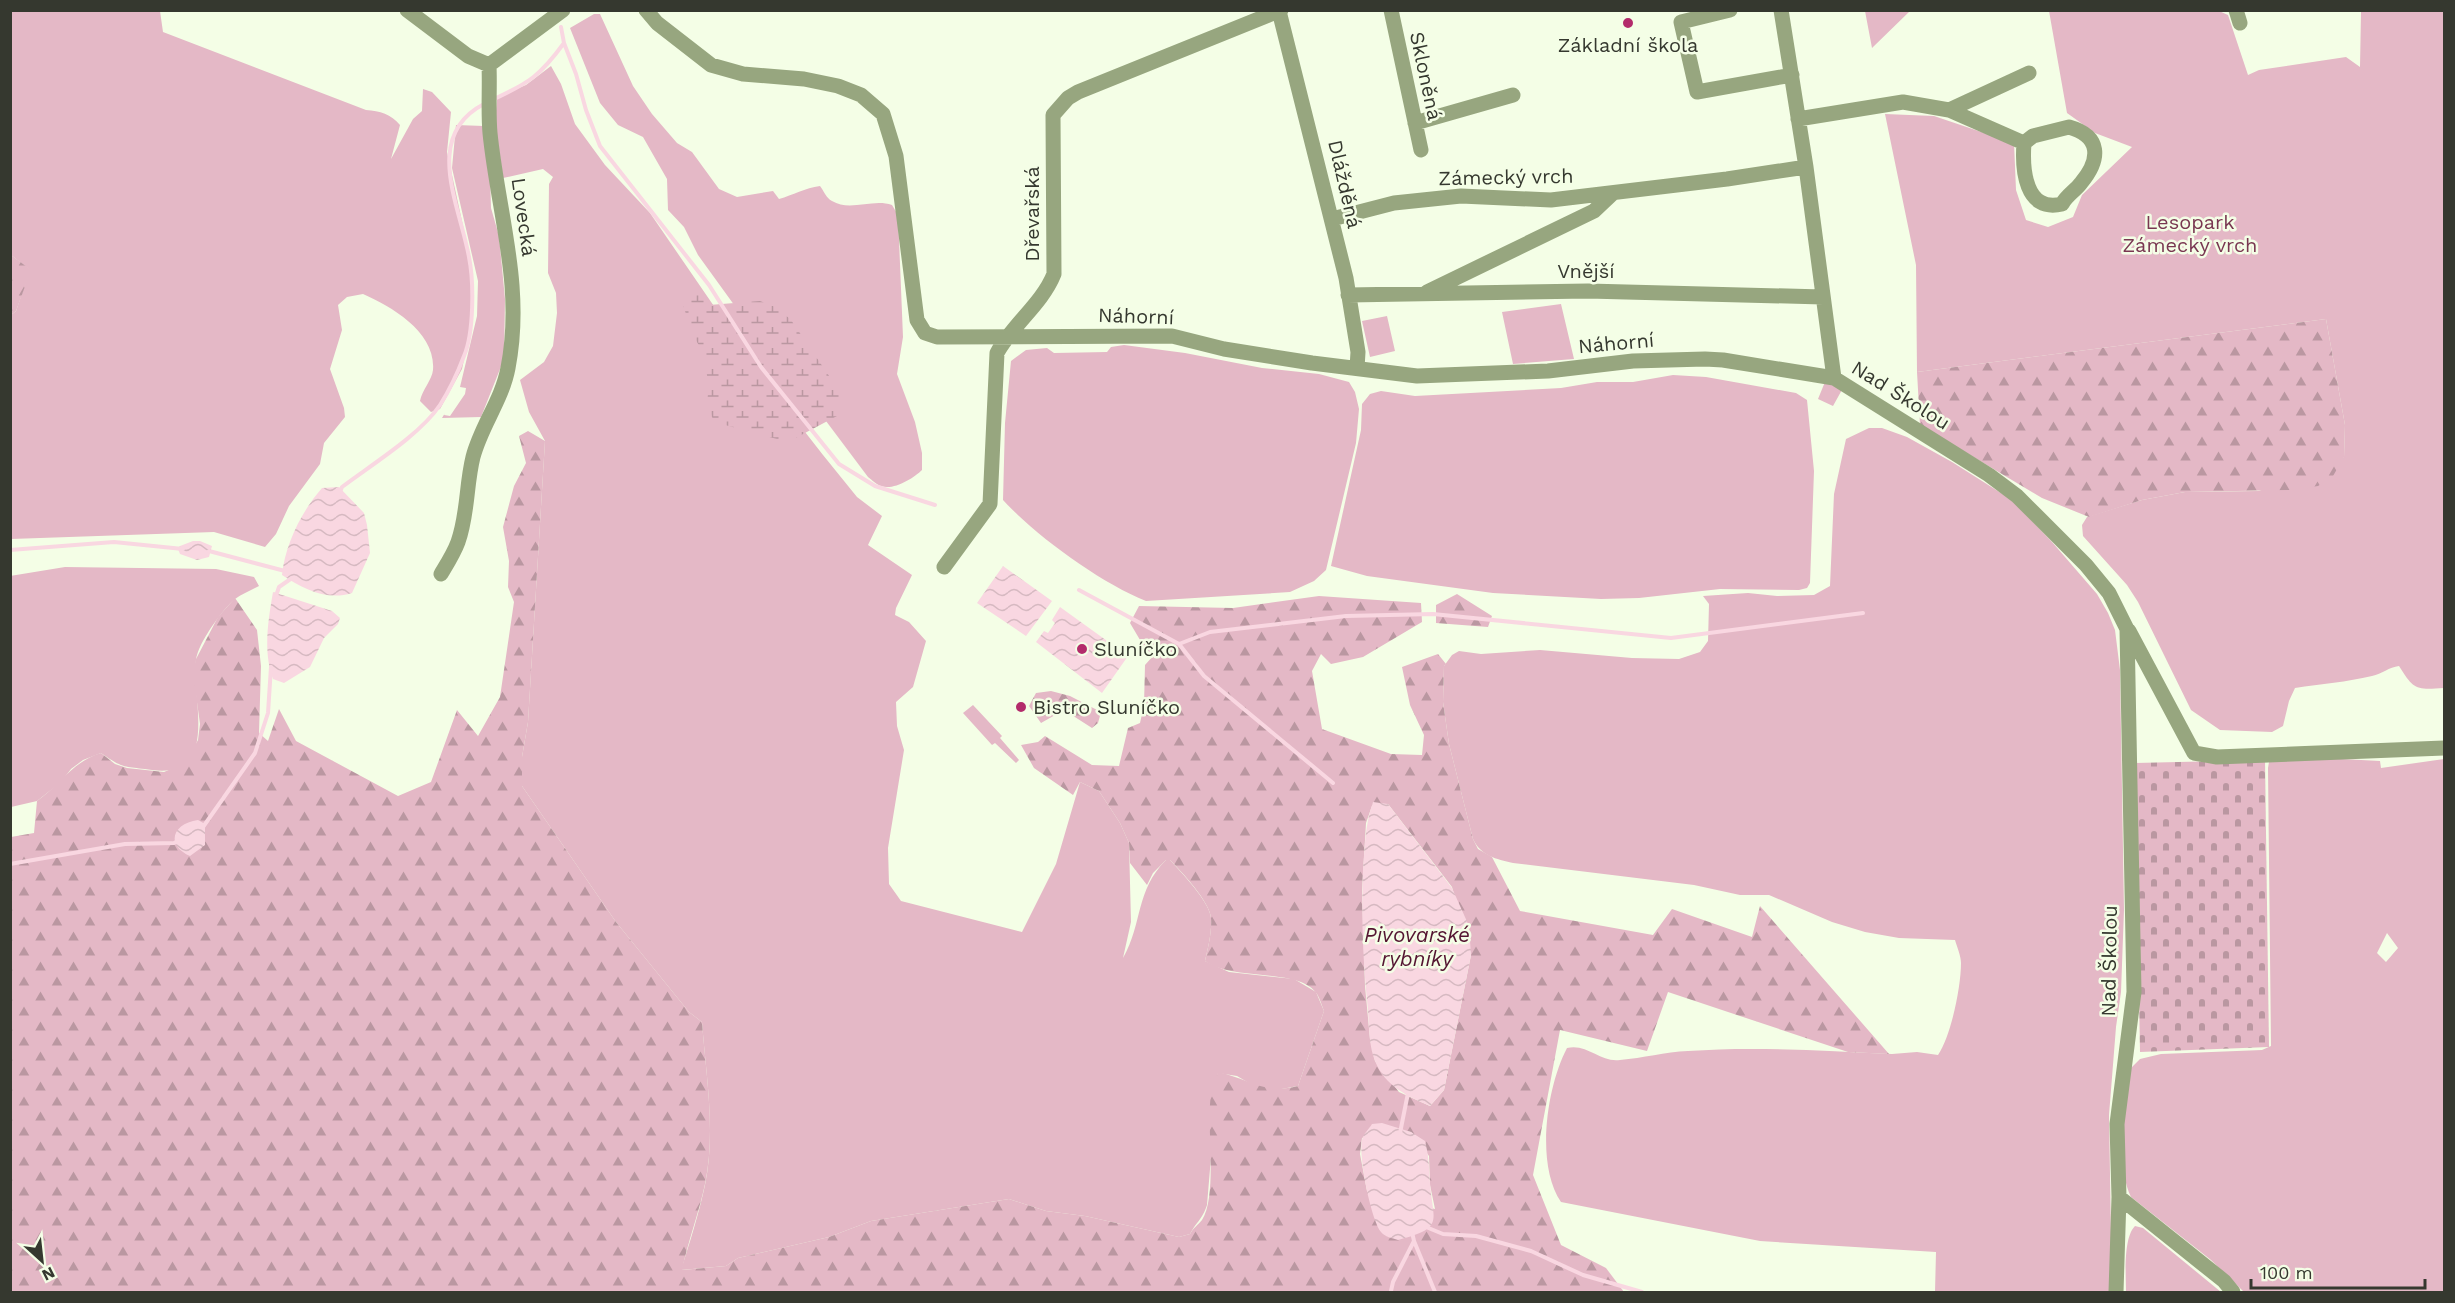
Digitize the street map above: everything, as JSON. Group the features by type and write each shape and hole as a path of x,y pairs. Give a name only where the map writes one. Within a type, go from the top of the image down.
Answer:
{"street":[{"path":"407,10 468,56 489,65 563,10"},
{"name":"Náhorní","path":"645,10 657,23 711,65 742,74 804,79 838,86 861,95 883,114 896,156 916,320 925,333 937,337 1172,336 1224,349 1417,376 1548,371 1633,361 1714,359 1834,378"},
{"name":"Skloněná","path":"1391,10 1421,150"},
{"path":"1731,10 1682,22 1697,92 1792,75"},
{"name":"Nad Školou","path":"1781,10 1806,167 1834,378 1989,475 2017,496 2086,566 2109,593 2194,753 2217,757 2445,748"},
{"name":"Dřevařská","path":"944,567 990,504 997,353 1006,337 1047,291 1054,274 1053,115 1061,104 1078,92 1280,11"},
{"name":"Dlážděná","path":"1280,11 1332,219 1358,352 1357,368"},
{"name":"Lovecká","path":"441,574 458,543 464,521 472,460 505,378 513,328 510,249 490,133 489,65"},
{"path":"1949,110 2029,73"},
{"path":"1415,123 1513,95"},
{"path":"1798,119 1903,102 1949,110 2024,143"},
{"path":"2069,127 2086,133 2093,142 2095,155 2081,183 2068,193 2062,204 2050,207 2039,202 2030,192 2022,160 2024,143 2033,136 2069,127"},
{"name":"Zámecký vrch","path":"1332,219 1394,203 1461,196 1551,200 1612,194 1806,167"},
{"name":"Zámecký vrch","path":"1422,295 1594,211 1612,194"},
{"name":"Vnější","path":"1348,295 1588,291 1823,297"},
{"name":"Nad Školou","path":"2116,1293 2119,1197 2118,1124 2134,992 2127,629"},
{"path":"2119,1197 2224,1281 2233,1293"}],"green space":[{"path":"1865,10 1910,11 1872,48"},
{"path":"10,11 160,11 163,32 366,110 381,112 393,118 400,125 391,159 413,119 422,111 423,89 432,92 451,112 447,152 470,258 474,301 462,369 440,409 431,412 420,401 433,370 432,356 420,333 399,314 363,294 347,297 338,305 342,330 330,369 345,417 324,443 320,464 289,506 276,534 265,547 214,532 11,539 11,315 16,311 30,270 11,255"},
{"name":"Lesopark Zámecký vrch","path":"2049,11 2219,11 2228,15 2248,75 2259,70 2346,57 2360,67 2361,12 2444,12 2444,688 2417,687 2408,680 2399,666 2363,678 2295,688 2289,701 2283,726 2272,732 2220,730 2191,710 2138,602 2127,585 2083,536 2082,525 2087,517 2142,500 2185,492 2259,491 2344,457 2345,425 2326,319 1917,372 1916,265 1885,114 1934,116 2014,143 2016,190 2026,220 2048,227 2073,217 2082,195 2132,147 2095,133 2067,113"},
{"path":"594,14 600,14 633,86 652,114 677,143 692,152 719,189 737,197 773,191 779,199 820,186 828,198 839,204 885,203 892,205 898,215 903,337 897,374 915,422 922,453 922,470 914,477 903,483 886,487 878,485 868,477 805,393 745,320 698,255 684,227 668,210 667,179 643,137 618,125 600,103 570,28"},
{"path":"551,66 561,84 575,124 605,165 650,213 766,382 823,455 857,497 882,516 868,545 912,575 896,608 895,615 909,622 926,641 913,687 896,702 897,726 904,750 888,848 889,884 901,901 1022,932 1056,864 1080,782 1099,791 1120,823 1129,843 1131,922 1123,958 1134,932 1149,883 1166,860 1170,860 1194,888 1209,911 1211,929 1205,961 1229,972 1294,979 1316,992 1324,1011 1298,1086 1276,1090 1254,1086 1237,1076 1218,1073 1207,1205 1190,1234 1179,1237 1085,1216 1046,1211 1009,1199 871,1221 829,1237 738,1258 726,1266 681,1270 705,1185 710,1145 702,1022 689,1012 616,922 522,786 522,757 528,722 545,441 529,412 520,380 544,362 553,346 557,313 556,293 548,273 549,184 553,177 543,169 503,178 495,122 497,99 501,95 526,85"},
{"path":"456,125 484,126 490,174 491,208 499,236 505,299 504,359 481,417 442,418 445,413 444,415 450,416 465,394 466,388 460,387 477,316 478,281 452,168"},
{"path":"11,255 31,270 16,311 11,315"},
{"path":"698,290 709,305 760,301 778,308 791,320 840,392 837,416 788,442 714,422 707,404 709,384 701,349 693,335 681,299"},
{"path":"1561,304 1574,359 1513,364 1502,312"},
{"path":"1387,316 1395,351 1370,357 1362,321"},
{"path":"2326,319 2345,425 2344,457 2333,476 2318,486 2290,490 2185,492 2142,500 2089,517 2042,498 1920,425 1917,372"},
{"path":"1124,345 1185,353 1262,368 1319,374 1349,382 1355,392 1359,409 1356,443 1326,570 1314,581 1290,592 1146,601 1109,583 1070,557 1033,528 1003,500 1005,423 1011,361 1026,350 1047,348 1054,353 1107,352 1111,347"},
{"path":"1673,375 1706,377 1796,393 1807,400 1814,471 1810,583 1807,588 1799,590 1720,589 1639,598 1601,599 1493,593 1367,576 1331,566 1361,430 1362,404 1370,394 1381,391 1415,396 1561,388 1597,382 1633,382"},
{"path":"1827,377 1843,388 1833,406 1818,399"},
{"path":"1869,428 1882,428 1907,437 2012,500 2097,594 2115,630 2120,670 2124,910 2121,992 2109,1115 2112,1292 1935,1292 1936,1252 1760,1241 1561,1202 1553,1186 1546,1147 1549,1103 1567,1048 1581,1048 1613,1060 1679,1052 1739,1049 1892,1054 1917,1052 1938,1055 1943,1047 1951,1024 1961,973 1960,954 1955,940 1899,938 1865,932 1832,922 1769,895 1740,895 1694,885 1513,863 1485,853 1473,839 1449,744 1443,702 1444,666 1452,655 1459,651 1481,654 1540,650 1632,658 1679,659 1700,652 1708,641 1709,604 1703,596 1748,593 1777,596 1814,595 1830,586 1834,494 1846,439"},
{"path":"528,431 545,441 528,722 522,757 522,786 616,922 689,1012 702,1022 710,1144 703,1195 682,1270 726,1266 738,1258 829,1237 871,1221 1009,1199 1046,1211 1085,1216 1179,1237 1190,1234 1202,1220 1207,1209 1211,1177 1210,1108 1218,1072 1275,1089 1298,1086 1324,1011 1317,994 1296,980 1232,971 1205,961 1211,918 1206,904 1188,879 1170,860 1166,860 1153,873 1147,885 1130,863 1129,843 1120,823 1099,791 1080,782 1073,795 1034,768 1021,745 1038,742 1045,736 1092,765 1119,766 1128,728 1140,723 1144,705 1145,665 1153,656 1143,645 1130,623 1139,606 1233,608 1319,596 1421,603 1422,622 1363,657 1331,664 1321,654 1312,671 1322,729 1391,754 1422,755 1424,735 1410,705 1402,667 1438,654 1446,664 1444,666 1443,702 1449,744 1473,839 1478,849 1492,857 1520,911 1653,935 1672,909 1752,937 1760,906 1889,1054 1848,1052 1668,992 1647,1051 1560,1030 1533,1175 1561,1245 1606,1268 1624,1292 11,1292 11,837 34,833 37,801 75,767 91,757 101,753 115,764 127,768 164,772 185,763 198,740 200,724 193,673 196,659 218,617 235,598 257,630 261,666 259,733 268,741 279,709 296,741 398,796 431,782 457,710 478,736 500,697 514,602 508,587 509,561 503,527 514,486 526,463 519,436","holes":["1388,804 1452,887 1471,955 1444,1090 1430,1106 1399,1092 1375,1061 1370,1039 1365,986 1362,891 1366,823 1372,806","1399,1130 1411,1132 1429,1156 1430,1185 1435,1209 1367,1191 1360,1154 1362,1138"]},
{"path":"65,567 216,569 254,577 259,586 230,604 211,627 201,645 196,660 198,733 195,749 187,762 173,769 152,770 121,765 101,753 83,760 71,769 61,782 37,801 11,807 10,576"},
{"path":"1457,594 1492,616 1488,627 1436,623 1436,605"},
{"path":"1051,691 1070,696 1101,712 1098,723 1092,728 1064,710 1041,723 1029,706 1036,693"},
{"path":"973,705 1002,736 1000,738 1019,760 1016,763 995,743 992,745 963,713"},
{"path":"2323,758 2380,761 2381,768 2444,759 2444,1292 2244,1292 2211,1260 2131,1197 2126,1184 2123,1135 2129,1070 2140,1059 2161,1054 2262,1050 2271,1046 2269,762","holes":["2387,933 2398,948 2386,962 2377,953"]},
{"path":"2265,760 2269,1047 2140,1052 2135,763"},
{"path":"2135,1226 2143,1228 2221,1292 2126,1292 2127,1248"}],"water":[{"path":"339,487 364,513 370,553 352,593 333,596 307,589 282,575 290,541 307,508 322,488"},
{"path":"193,541 212,546 209,557 197,560 180,554 178,549 180,546"},
{"name":"Sluníčko","path":"1003,566 1052,601 1026,636 977,603"},
{"path":"273,592 332,611 340,618 338,624 324,638 310,667 284,683 273,679 268,658 268,625"},
{"name":"Sluníčko","path":"1060,607 1128,656 1102,693 1036,642 1044,631 1048,633 1055,623 1052,620"},
{"name":"Pivovarské rybníky","path":"1373,802 1388,804 1452,888 1469,926 1471,955 1444,1090 1430,1106 1405,1094 1391,1084 1379,1070 1372,1049 1365,976 1362,904 1366,835"},
{"path":"198,820 205,824 205,845 190,856 177,846 175,835 183,825"},
{"path":"1382,1123 1411,1132 1425,1141 1428,1157 1433,1222 1423,1232 1398,1240 1384,1235 1377,1225 1362,1159 1361,1148 1365,1134 1372,1124"}],"waterway":[{"path":"561,27 564,43 600,146 709,285 761,367 839,464 875,486 935,505"},
{"path":"492,100 533,78 564,43"},
{"path":"340,492 342,487 408,438 431,416 447,394 464,356 470,334 472,280 465,237 453,195 450,153 454,134 465,118 484,104"},
{"path":"10,550 114,542 183,549"},
{"path":"209,551 285,571"},
{"path":"276,596 279,587 292,578"},
{"path":"1079,590 1179,644 1204,676 1333,783"},
{"path":"1179,644 1210,632 1346,616 1433,614 1671,638 1863,613"},
{"path":"203,827 255,753 268,713 271,667"},
{"path":"10,864 125,844 178,841"},
{"path":"1400,1133 1408,1093"},
{"path":"1426,1227 1443,1234 1476,1236 1531,1251 1583,1275 1642,1292"},
{"path":"1391,1291 1393,1282 1414,1241 1412,1232"},
{"path":"1414,1241 1435,1292"}],"place":[{"name":"Základní škola","path":"1628,23"},
{"name":"Sluníčko","path":"1082,649"},
{"name":"Bistro Sluníčko","path":"1021,707"}]}
